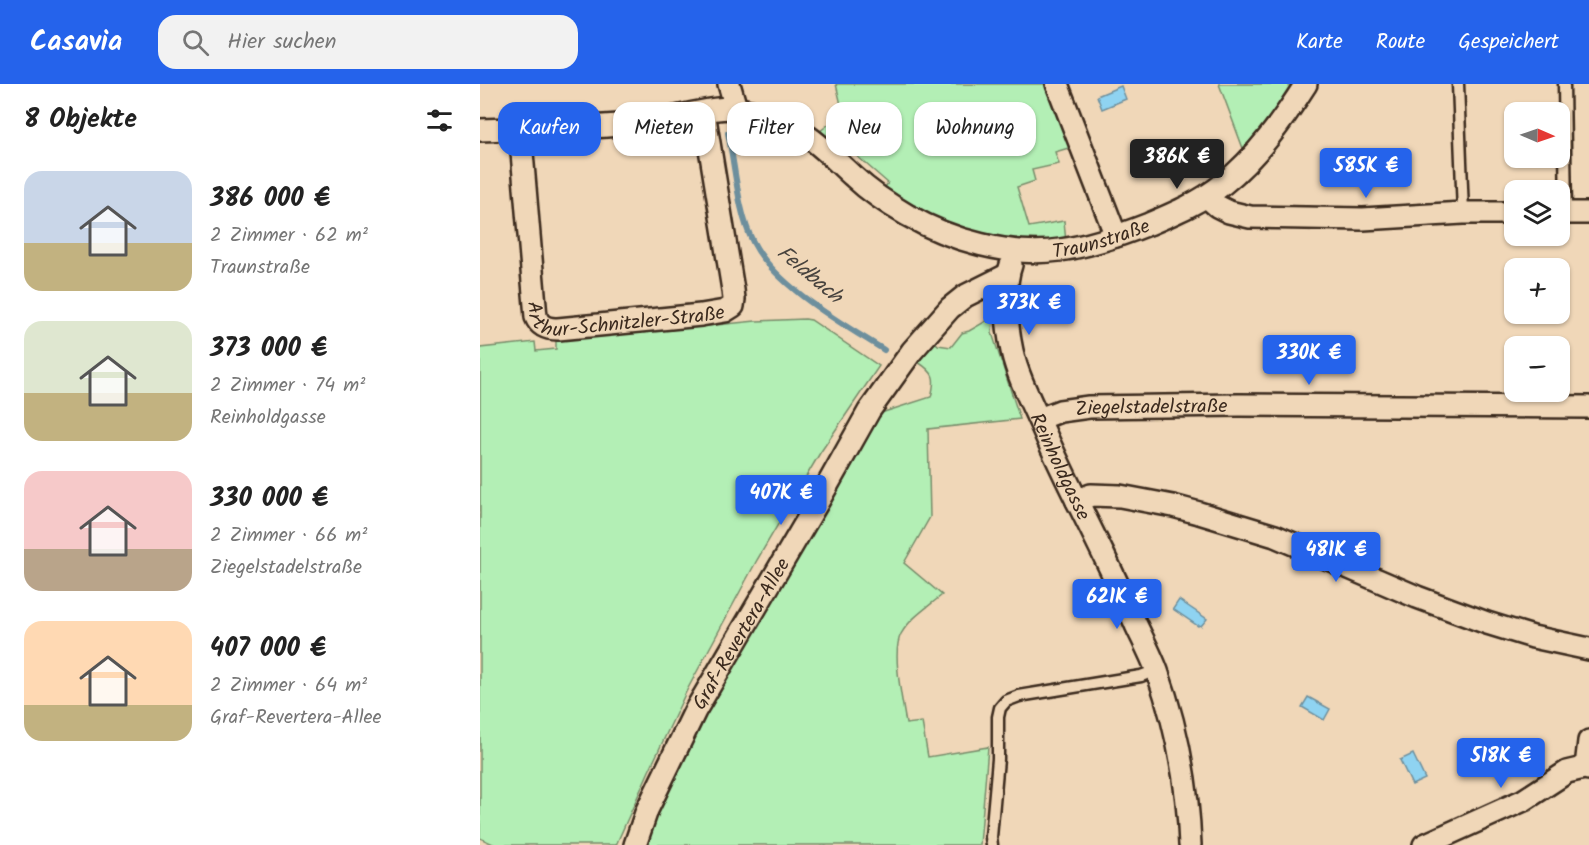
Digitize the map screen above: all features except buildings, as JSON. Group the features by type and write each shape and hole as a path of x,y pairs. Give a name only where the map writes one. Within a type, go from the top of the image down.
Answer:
{"street":[{"path":"729,84 734,102"},
{"path":"1057,84 1116,236"},
{"name":"Traunstraße","path":"814,141 869,190 938,231 1016,250 1041,252 1062,250 1116,236 1207,197 1237,171 1264,142 1306,84"},
{"path":"480,130 498,130"},
{"name":"Arthur-Schnitzler-Straße","path":"522,156 536,317 545,328 558,329 701,315 725,311 733,306 734,290 711,156"},
{"path":"1207,197 1217,206 1229,212 1251,217 1363,219 1504,213"},
{"path":"1570,213 1589,213"},
{"name":"Reinholdgasse","path":"1016,250 1007,275 1008,325 1012,353 1039,419 1156,670 1171,719 1184,776 1190,845"},
{"name":"Graf-Revertera-Allee","path":"635,845 647,810 695,711 869,411 912,351 950,308 965,296 1007,275"},
{"name":"Ziegelstadelstraße","path":"1039,419 1068,409 1100,407 1589,406"},
{"path":"1077,501 1091,495 1120,496 1199,513 1275,536 1417,597 1487,623 1533,637 1589,649"},
{"path":"1424,845 1524,800 1568,772 1588,768 1589,741"}],"lane":[{"path":"1458,84 1464,213"},
{"path":"1563,84 1563,180"},
{"path":"992,845 1000,708 1011,698 1018,696 1141,676 1156,670"}],"green space":[{"path":"836,84 1047,84 1072,147 1055,152 1059,164 1032,170 1035,181 1017,187 1029,227 1064,221 1066,243 1030,246 969,237 880,194 888,183 857,156 902,156 902,102 840,102"},
{"path":"1219,84 1291,84 1267,122 1244,151"},
{"path":"826,126 826,144 825,144 819,132"},
{"path":"993,317 992,333 1020,419 928,429 930,517 904,563 942,595 905,628 898,642 897,653 906,724 922,722 928,757 988,747 980,845 643,845 650,825 704,711 878,414 931,397 933,376 918,362 933,340 938,345 951,347 962,333"},
{"path":"811,320 879,366 820,453 757,560 686,692 616,845 495,845 480,838 480,348 535,342 536,351 556,349 556,341 756,321"}],"water":[{"path":"1121,86 1126,99 1102,109 1097,96"},
{"path":"1179,600 1207,619 1201,626 1173,609"},
{"path":"1308,697 1330,709 1324,720 1302,707"},
{"path":"1413,754 1425,779 1412,785 1400,760"}],"waterway":[{"name":"Feldbach","path":"732,156 744,217 753,242 763,258 777,274 811,303 884,350"}]}
